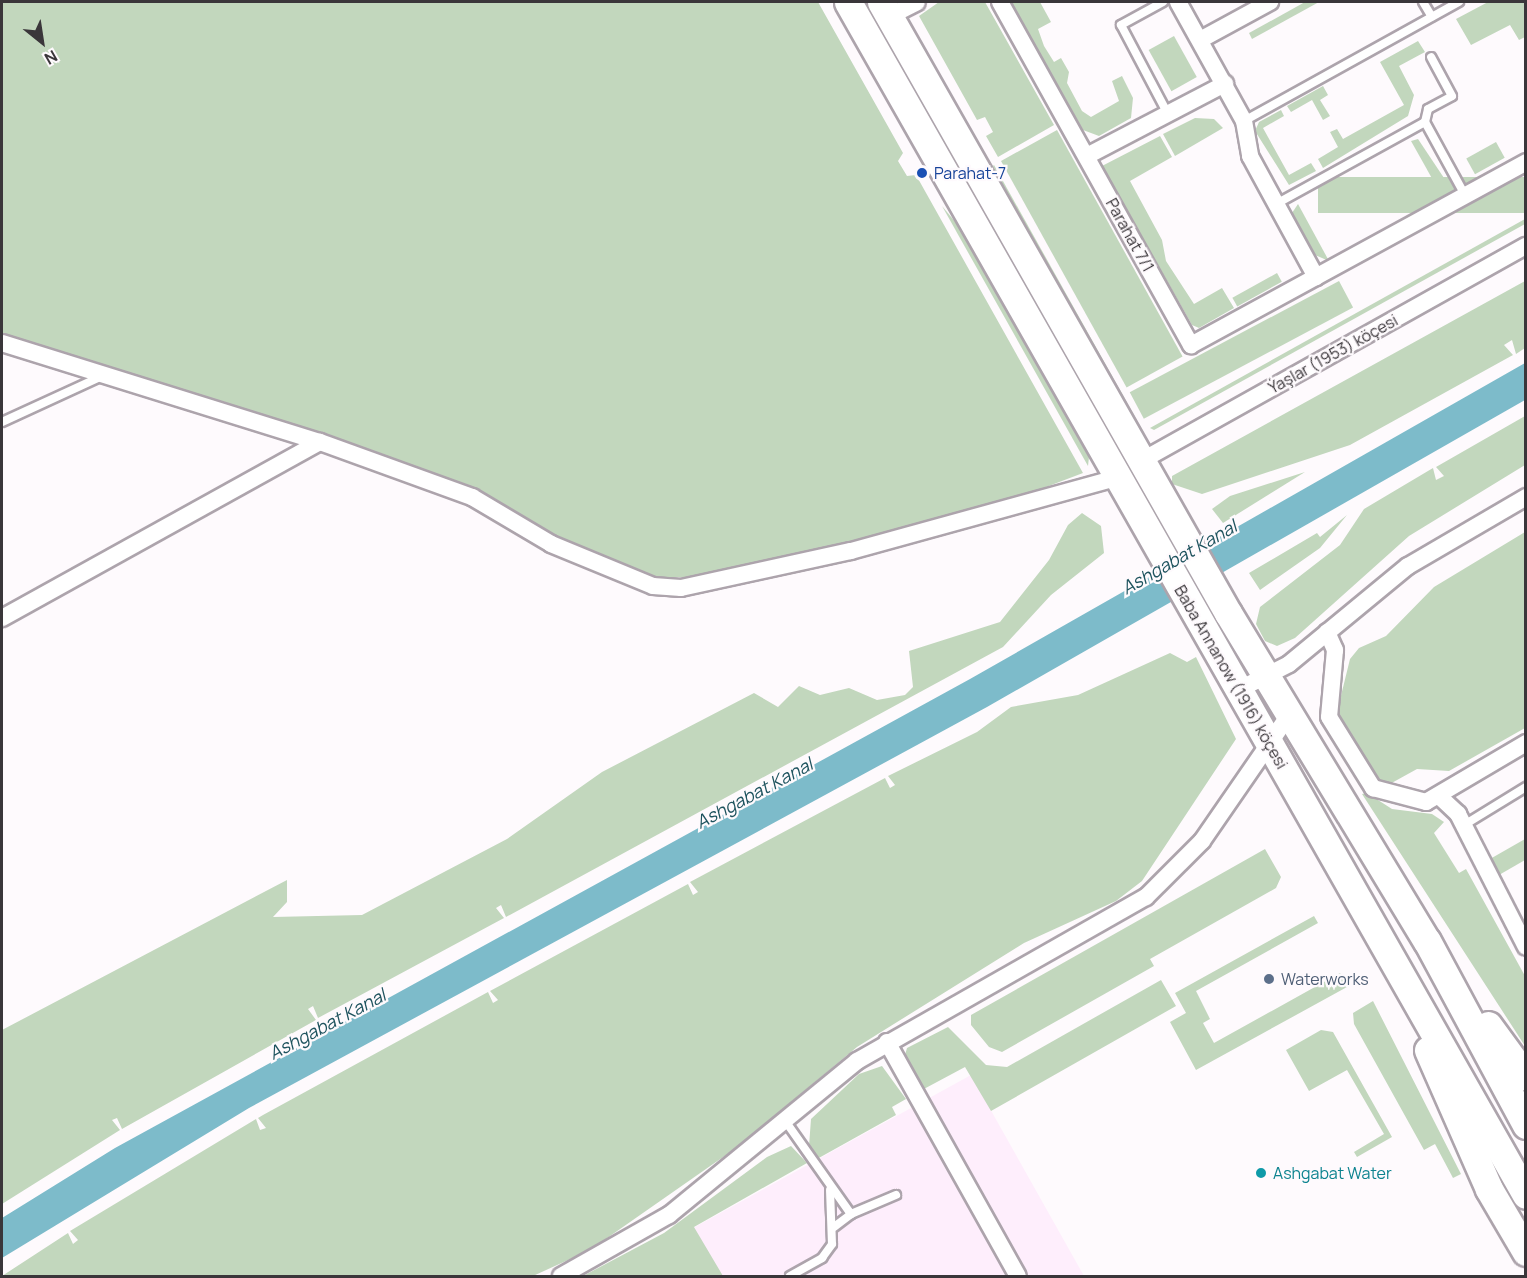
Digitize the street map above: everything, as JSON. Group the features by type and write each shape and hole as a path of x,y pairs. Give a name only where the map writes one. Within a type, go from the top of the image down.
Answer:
{"main road":[{"name":"Baba Annanow (1916) köçesi","path":"848,2 1151,542 1240,689 1526,1195"},
{"name":"Baba Annanow (1916) köçesi","path":"885,9 1228,613 1427,941 1526,1125"},
{"path":"1427,941 1526,1077"},
{"path":"1399,973 1447,1099 1526,1252"}],"street":[{"path":"885,9 916,2"},
{"name":"Parahat 7/1","path":"1000,2 1191,345 1526,162"},
{"path":"1178,2 1244,121 1250,156 1316,277"},
{"path":"1200,40 1270,2"},
{"path":"1086,156 1224,84"},
{"name":"Ýaşlar (1953) köçesi","path":"1141,461 1526,246"},
{"path":"2,343 320,442 472,497 551,544 621,574 681,588 851,551 1116,478"},
{"path":"2,618 320,442"},
{"path":"1240,689 1289,664 1408,566 1526,497"},
{"path":"1327,632 1335,650 1327,707 1350,758 1373,788 1413,802 1440,797 1526,743"},
{"path":"561,1276 669,1215 887,1042 1146,897 1202,841 1268,738 1289,715"},
{"path":"1440,797 1464,825 1526,947"},
{"path":"887,1042 1018,1276"}],"lane":[{"path":"1163,2 1121,25 1168,114"},
{"path":"1423,2 1432,16"},
{"path":"1244,121 1459,2"},
{"path":"1431,57 1452,96 1428,110 1425,122 1465,195"},
{"path":"1276,204 1425,122"},
{"path":"2,422 106,374"},
{"path":"1464,825 1526,787"},
{"path":"786,1122 807,1148 830,1190 851,1214"},
{"path":"790,1276 822,1258 832,1244 834,1227 830,1190"},
{"path":"834,1227 851,1214 896,1195"}],"shaded area":[{"path":"971,1075 1084,1276 602,1276 695,1227"}],"green space":[{"path":"2,2 818,2 903,153 898,161 907,176 916,175 1083,473 1025,495 848,546 689,577 655,578 564,540 439,477 225,402 2,335"},
{"path":"939,2 985,2 1054,125 998,157 986,136 993,132 985,117 977,120 919,16"},
{"path":"1011,2 1040,2 1051,22 1038,29 1044,46 1054,62 1061,58 1069,72 1067,83 1082,111 1091,117 1119,101 1112,81 1122,76 1133,98 1131,118 1099,136 1083,130"},
{"path":"1305,2 1319,2 1252,39 1249,33"},
{"path":"1488,2 1525,2 1525,37 1519,40 1510,25 1471,45 1456,19"},
{"path":"1174,36 1197,77 1171,91 1149,50"},
{"path":"1418,41 1425,52 1399,66 1414,95 1408,116 1323,168 1318,159 1338,147 1330,132 1337,129 1343,139 1404,105 1380,62"},
{"path":"1323,86 1328,95 1320,100 1330,116 1323,120 1312,100 1291,112 1287,106"},
{"path":"1281,110 1284,116 1263,128 1289,175 1311,163 1316,171 1289,185 1255,131 1259,122"},
{"path":"1195,118 1214,119 1223,128 1175,156 1163,134"},
{"path":"1057,130 1183,357 1127,388 1001,161"},
{"path":"1160,136 1172,157 1130,181 1162,240 1166,261 1194,304 1222,288 1234,308 1199,328 1192,325 1102,166"},
{"path":"1418,139 1450,187 1443,198 1411,141"},
{"path":"1496,142 1505,158 1475,174 1466,158"},
{"path":"994,165 1144,433 1137,429"},
{"path":"1318,177 1525,177 1525,213 1318,213"},
{"path":"1298,204 1329,261 1315,255 1292,213"},
{"path":"942,206 962,230 1089,457 1088,466"},
{"path":"1525,219 1525,224 1154,430 1150,428"},
{"path":"1277,273 1282,282 1237,306 1232,298"},
{"path":"1339,281 1353,307 1144,419 1130,392"},
{"path":"1525,281 1525,348 1516,354 1512,340 1504,345 1513,355 1350,445 1202,494 1172,484 1172,476"},
{"path":"1525,416 1525,465 1409,536 1295,638 1277,646 1265,641 1256,624 1260,607 1340,545 1364,509 1433,468 1436,480 1444,476 1436,467"},
{"path":"1305,472 1223,523 1212,509 1230,496"},
{"path":"1082,513 1101,526 1104,553 1051,595 1003,647 506,917 501,905 496,908 504,918 318,1018 313,1006 308,1009 316,1020 122,1129 117,1118 112,1120 120,1130 2,1204 2,1030 287,880 287,902 273,917 362,915 507,839 602,772 754,693 778,707 799,686 820,695 849,688 877,700 905,695 913,687 909,651 1000,622 1049,560 1068,525"},
{"path":"1347,515 1320,548 1260,590 1249,573 1317,533 1320,537"},
{"path":"1525,532 1525,728 1449,771 1417,769 1388,785 1379,783 1336,716 1350,659 1359,648 1386,636 1434,587"},
{"path":"1170,653 1187,662 1196,657 1236,739 1142,881 1116,901 1024,943 857,1047 736,1148 590,1250 533,1276 2,1276 68,1233 73,1244 78,1240 70,1231 256,1119 260,1130 266,1128 258,1118 263,1115 488,992 493,1003 498,1000 490,991 688,884 693,895 698,892 690,882 885,778 890,788 895,785 888,776 977,732 1011,707 1078,695"},
{"path":"1367,793 1392,809 1432,814 1444,822 1434,833 1459,873 1466,869 1525,976 1525,1046 1362,794"},
{"path":"1525,839 1525,860 1499,875 1490,859"},
{"path":"1265,849 1281,877 1276,888 1150,959 1154,966 1002,1052 989,1047 971,1025 971,1015"},
{"path":"1314,916 1318,923 1196,991 1210,1019 1203,1023 1214,1043 1340,973 1347,987 1196,1070 1170,1022 1186,1013 1175,993"},
{"path":"1161,980 1176,1006 991,1111 965,1067 922,1090 905,1055 907,1048 948,1027 986,1065 1007,1067"},
{"path":"1373,1001 1461,1174 1453,1178 1435,1144 1424,1150 1354,1024 1353,1013"},
{"path":"1321,1030 1333,1032 1392,1137 1357,1157 1354,1152 1384,1134 1347,1070 1309,1091 1286,1050"},
{"path":"882,1066 906,1099 892,1107 896,1115 817,1159 809,1146 811,1119 859,1074"},
{"path":"791,1146 807,1163 694,1227 723,1276 583,1276 664,1233 767,1157"}],"water":[{"path":"1525,363 1525,400 987,707 249,1108 2,1258 2,1218 115,1148 970,679"}],"place":[{"name":"Parahat-7","path":"922,173"},
{"name":"Waterworks","path":"1269,979"},
{"name":"Ashgabat Water","path":"1261,1173"}],"water label":[{"name":"Ashgabat Kanal","path":"1179,557"},
{"name":"Ashgabat Kanal","path":"754,793"},
{"name":"Ashgabat Kanal","path":"327,1024"}]}
